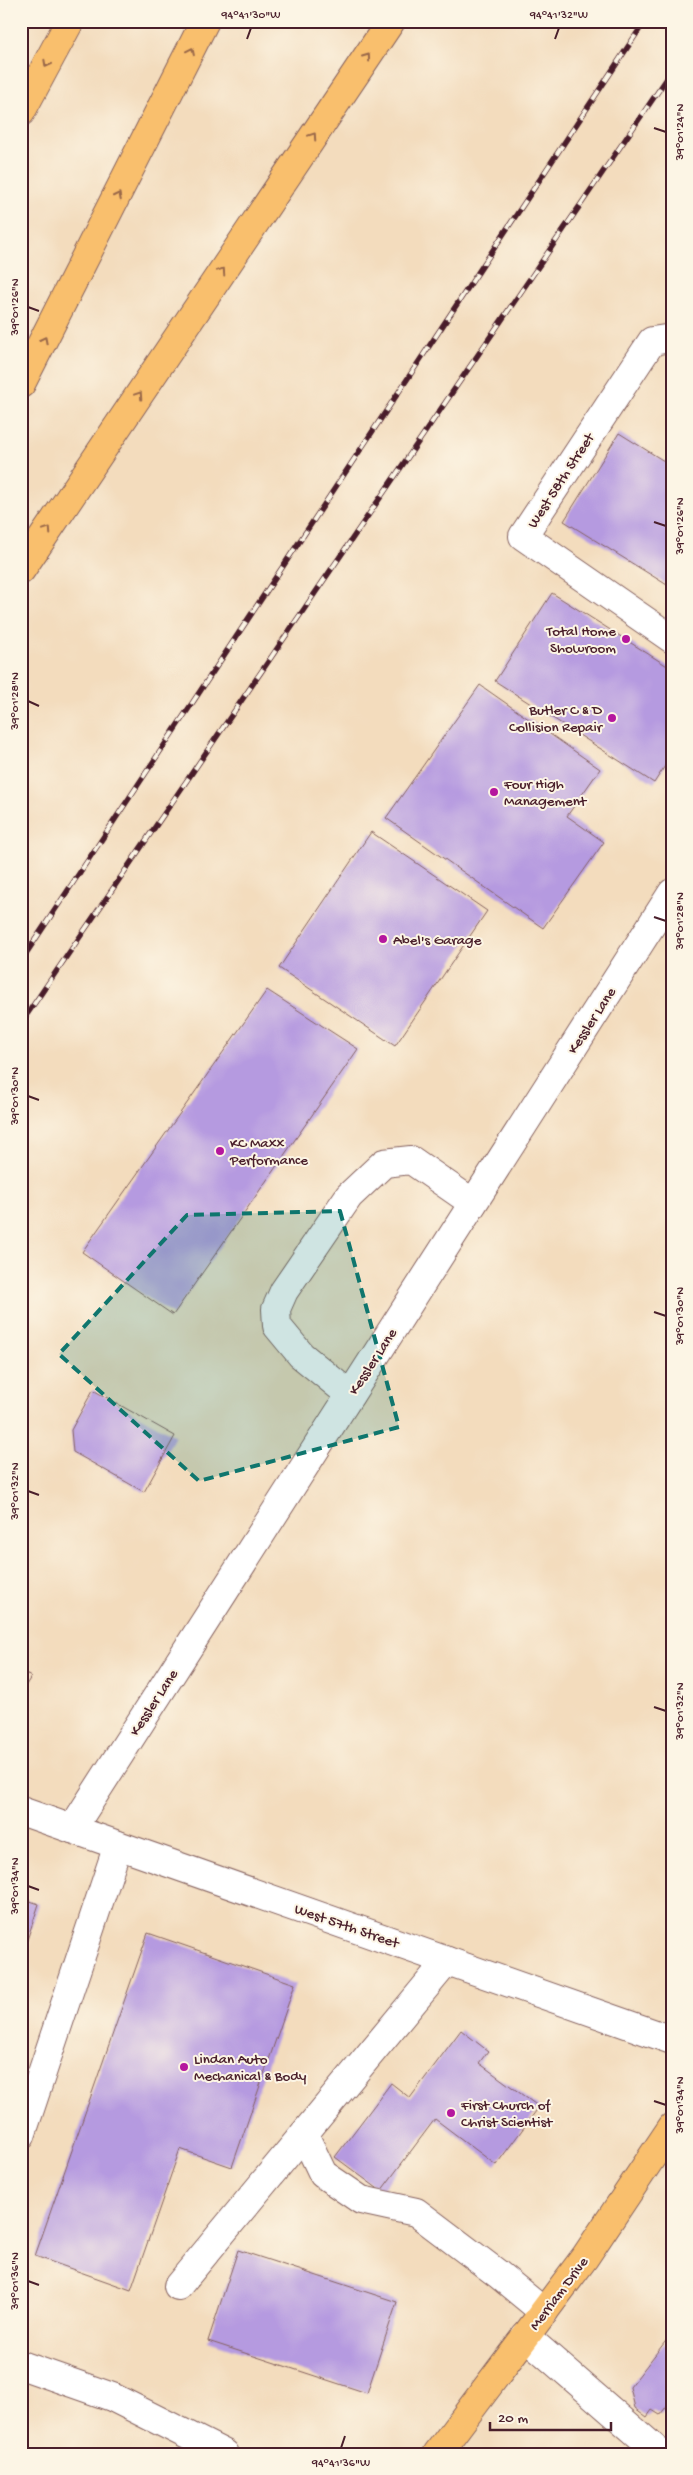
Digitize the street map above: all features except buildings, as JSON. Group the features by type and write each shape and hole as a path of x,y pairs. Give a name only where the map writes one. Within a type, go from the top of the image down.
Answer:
{"main road":[{"path":"21,112 70,21"},
{"path":"21,384 206,21"},
{"path":"21,570 392,21"},
{"name":"Merriam Drive","path":"437,2454 584,2257 672,2127"}],"street":[{"name":"West 58th Street","path":"672,338 652,341 523,536 672,639"},
{"name":"Kessler Lane","path":"72,1828 672,893"},
{"path":"350,1396 301,1355 276,1326 276,1309 284,1291 348,1196 384,1163 411,1160 473,1203"},
{"name":"West 57th Street","path":"21,1811 672,2040"},
{"path":"21,2136 118,1845"},
{"path":"178,2286 447,1961"},
{"path":"304,2134 323,2174 361,2200 416,2212 498,2274 544,2312"},
{"path":"525,2336 661,2454"},
{"path":"21,2365 112,2397 225,2454"}],"highlighted area":[{"path":"340,1211 399,1427 199,1481 59,1354 187,1215"}],"railway":[{"path":"21,961 645,21"},
{"path":"21,1023 672,71"}],"place":[{"name":"Total Home Showroom","path":"626,639"},
{"name":"Butler C & D Collision Repair","path":"612,718"},
{"name":"Four High Management","path":"494,792"},
{"name":"Abel's Garage","path":"383,939"},
{"name":"KC Maxx Performance","path":"220,1151"},
{"name":"Lindan Auto Mechanical & Body","path":"184,2067"},
{"name":"First Church of Christ Scientist","path":"451,2113"}]}
